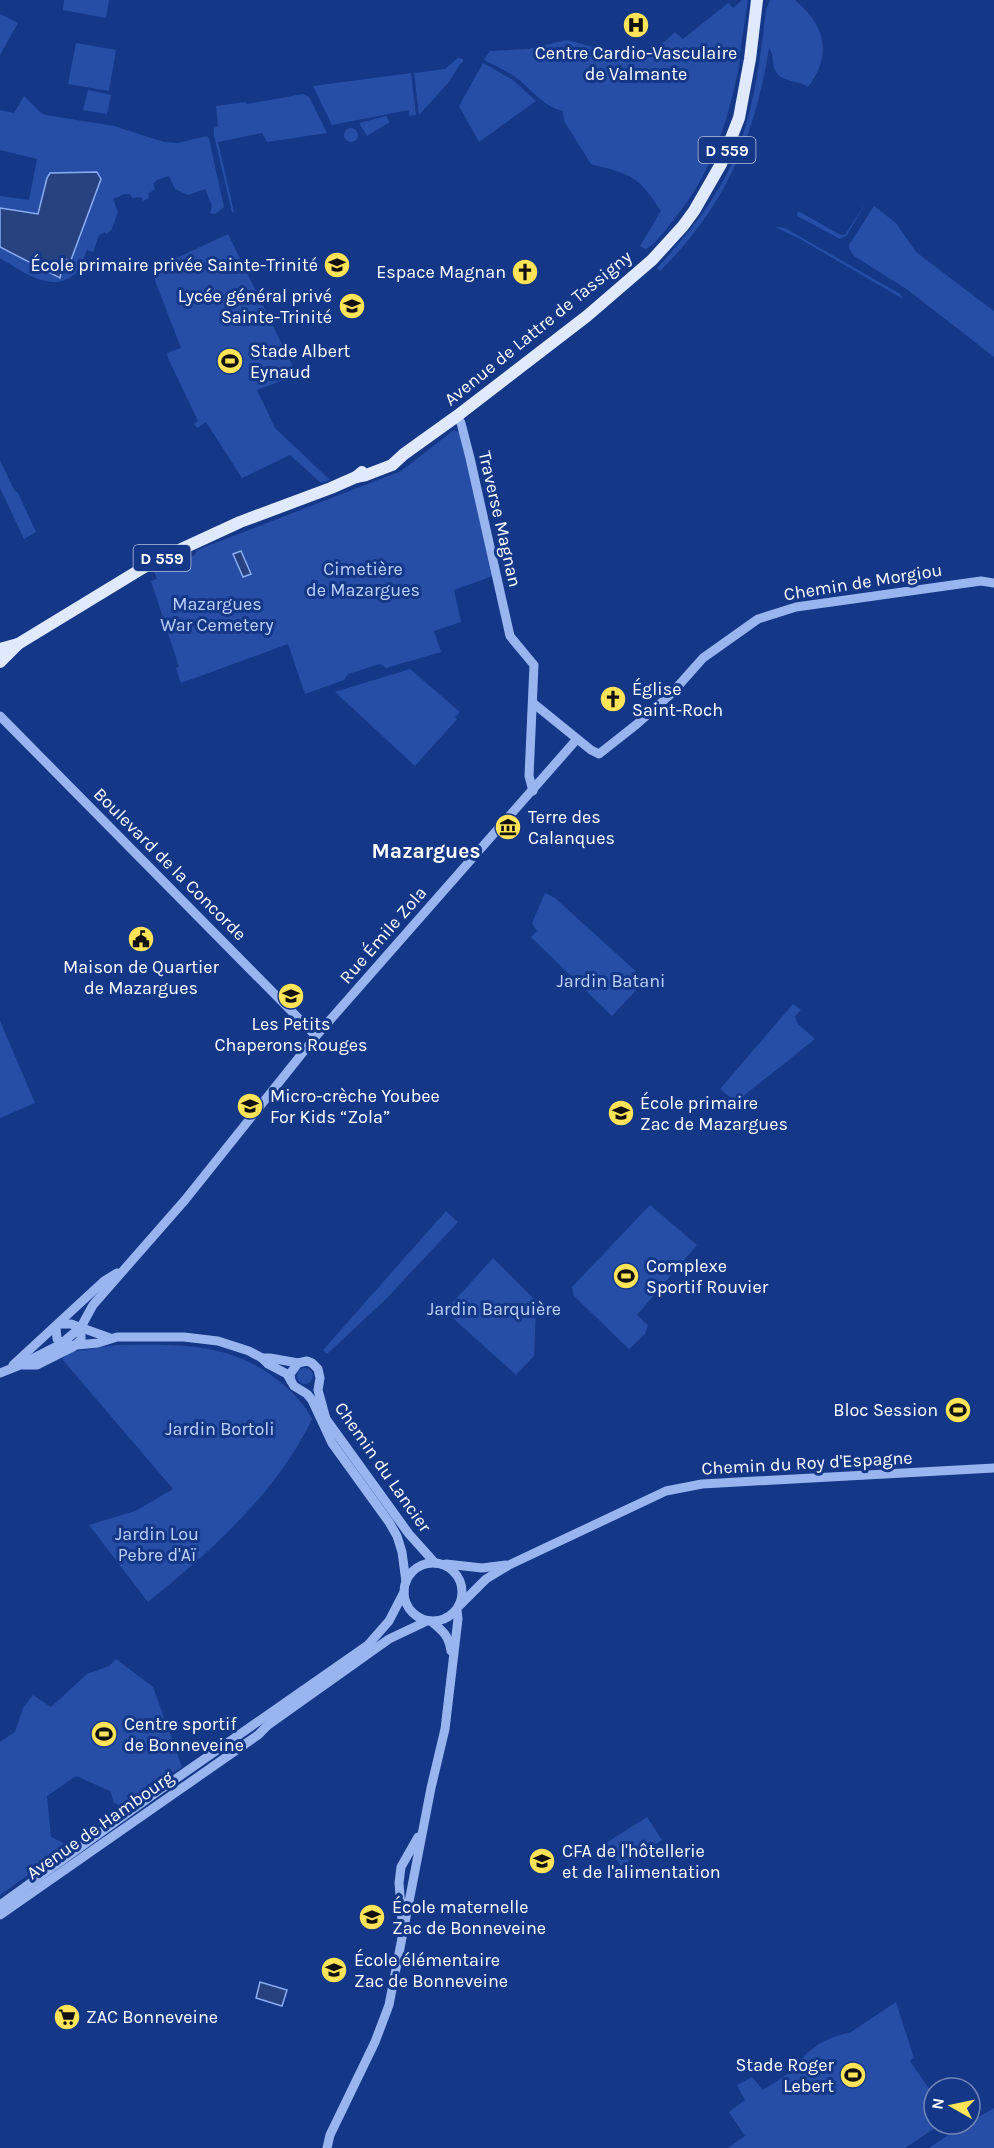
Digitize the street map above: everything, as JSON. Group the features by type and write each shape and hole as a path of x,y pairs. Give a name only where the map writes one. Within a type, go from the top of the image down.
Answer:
{"main road":[{"name":"Avenue de Lattre de Tassigny","path":"0,662 18,644 151,563 240,522 356,477 365,468 404,454 587,316 645,265 683,226 721,164 739,118 746,88 756,18 756,0"},
{"name":"Avenue de Lattre de Tassigny","path":"756,18 762,0"},
{"name":"Avenue de Lattre de Tassigny","path":"0,649 18,644"}],"street":[{"name":"Traverse Magnan","path":"457,416 468,449 499,593 510,632 534,665 533,703"},
{"name":"Chemin de Morgiou","path":"577,740 600,754 671,694 703,658 758,619 775,612 884,593 981,580 994,583"},
{"path":"533,703 577,740"},
{"path":"532,791 529,776 533,703"},
{"name":"Boulevard de la Concorde","path":"0,716 316,1036"},
{"name":"Rue Émile Zola","path":"124,1269 243,1130 316,1036 577,740"},
{"path":"5,1371 104,1281 124,1269"},
{"path":"5,1371 61,1344 81,1327 93,1305 124,1269"},
{"path":"58,1325 81,1327 99,1336 110,1338 137,1336 204,1339 240,1347 287,1374 299,1390 310,1390 318,1383 320,1374 316,1366 307,1361 298,1363 262,1358"},
{"path":"58,1325 57,1339 66,1346 98,1343 110,1338"},
{"path":"20,1365 38,1365 74,1347 81,1340 81,1327"},
{"path":"292,1382 291,1374 298,1363"},
{"name":"Chemin du Lancier","path":"318,1383 321,1406 326,1419 413,1540 439,1563"},
{"name":"Chemin du Lancier","path":"299,1390 308,1394 332,1443 389,1522 402,1552 405,1587"},
{"name":"Chemin du Roy d'Espagne","path":"509,1565 666,1491 702,1484 994,1470"},
{"path":"453,1660 449,1640 444,1631 418,1617 410,1611 405,1602 405,1587 410,1574 417,1568 439,1563 482,1568 509,1565"},
{"path":"327,2148 330,2135 386,2015 445,1730 459,1607 463,1595 459,1576 452,1569 439,1563"},
{"path":"429,1621 446,1619 486,1579 509,1565"},
{"name":"Avenue de Hambourg","path":"0,1905 368,1645 389,1621 405,1587"},
{"name":"Avenue de Hambourg","path":"0,1915 258,1735 268,1725 389,1639 429,1621"},
{"path":"403,1931 399,1883 401,1867 424,1825"}],"green space":[{"path":"64,0 109,0 106,18 63,10"},
{"path":"742,0 748,0 740,59 731,103 717,146 685,205 653,244 646,249 640,246 661,211 646,190 625,174 591,164 564,121 563,111 550,106 514,76 484,60 490,51 528,49 567,40 618,54 632,49 652,53 675,32 683,39 728,3 733,8"},
{"path":"770,0 795,0 805,10 819,30 823,52 821,63 808,87 786,79 776,72 769,48 755,111 734,169 702,222 683,247 660,271 657,268 700,216 719,189 734,159 747,123 759,67 766,10"},
{"path":"0,14 18,23 0,55"},
{"path":"76,43 116,50 109,91 68,84"},
{"path":"458,58 463,59 463,62 449,82 419,115 414,73 445,69"},
{"path":"483,63 513,80 536,101 479,142 459,106"},
{"path":"411,73 416,115 409,116 409,110 332,125 313,86"},
{"path":"88,90 111,95 107,114 83,110"},
{"path":"303,94 309,97 327,133 267,142 262,133 218,142 234,212 232,212 214,135 214,128 218,126 216,106 245,102 247,104"},
{"path":"24,96 46,115 114,126 164,142 177,143 207,136 224,207 215,214 210,213 212,206 205,189 188,195 175,189 169,176 157,180 153,184 155,189 148,194 149,198 143,201 141,197 132,198 130,194 113,199 118,212 112,229 106,234 105,232 99,235 93,252 87,250 77,272 68,279 48,282 28,274 0,258 0,196 29,200 37,159 0,150 0,110 14,113"},
{"path":"386,116 390,122 367,136 359,123"},
{"path":"348,128 354,128 358,135 354,142 348,142 344,138 344,132"},
{"path":"867,201 847,235 840,239 797,216 798,211 841,235 845,235"},
{"path":"874,206 896,223 916,252 994,311 994,357 908,290 854,256 849,245"},
{"path":"775,227 785,228 900,294 903,299 800,239"},
{"name":"Stade Albert Eynaud","path":"228,234 297,375 257,390 275,428 330,480 321,483 290,455 242,478 206,422 197,428 194,424 198,421 167,353 181,348 151,270"},
{"name":"Cimetière de Mazargues","path":"454,430 460,433 493,576 454,590 461,622 434,631 441,652 386,668 380,664 348,674 344,680 305,694 288,644 181,683 176,668 179,667 151,581 157,579 154,572 186,555 191,557 195,555 197,550 401,471"},
{"path":"0,460 36,532 24,539 0,488"},
{"path":"410,669 460,712 455,717 457,719 415,766 335,692"},
{"name":"Jardin Batani","path":"545,893 555,898 640,975 641,985 612,1016 531,937 537,931 532,923"},
{"path":"793,1004 801,1010 795,1016 797,1023 815,1039 732,1105 728,1102 731,1098 720,1089"},
{"path":"0,1021 35,1103 0,1118"},
{"name":"Complexe Sportif Rouvier","path":"650,1205 697,1245 637,1315 648,1325 645,1334 629,1349 574,1296 572,1287"},
{"path":"446,1211 458,1222 385,1300 327,1354 323,1350"},
{"name":"Jardin Barquière","path":"493,1258 534,1299 536,1307 534,1356 516,1375 445,1311"},
{"name":"Jardin Bortoli","path":"116,1345 179,1346 218,1351 238,1357 281,1382 301,1402 312,1419 280,1472 240,1520 148,1602 89,1525 135,1511 173,1489 62,1359 71,1352"},
{"path":"302,1368 308,1368 313,1376 311,1382 302,1384 297,1379 297,1373"},
{"name":"Centre sportif de Bonneveine","path":"116,1659 153,1687 182,1767 121,1806 114,1803 110,1791 76,1776 47,1796 51,1837 69,1846 0,1895 0,1742 15,1732 23,1708 33,1695 51,1707 87,1674 109,1666"},
{"path":"647,1817 662,1840 621,1866 606,1843"},
{"name":"Stade Roger Lebert","path":"896,2002 914,2058 910,2061 922,2078 923,2136 905,2148 728,2148 745,2136 729,2112 745,2100 737,2085 752,2077 763,2090 789,2073 808,2052 819,2044 851,2032"},
{"path":"994,2108 994,2148 929,2148 947,2136 982,2136 982,2115"}],"shaded area":[{"path":"97,172 101,179 71,260 60,259 57,264 57,270 61,273 60,278 0,247 0,208 38,214 50,173"},
{"path":"241,551 251,574 243,577 233,554"},
{"path":"260,1982 287,1990 282,2006 256,1998"}],"place":[{"name":"Centre Cardio-Vasculaire de Valmante","path":"636,25"},
{"name":"École primaire privée Sainte-Trinité","path":"337,265"},
{"name":"Espace Magnan","path":"525,272"},
{"name":"Lycée général privé Sainte-Trinité","path":"352,306"},
{"name":"Stade Albert Eynaud","path":"230,361"},
{"name":"Église Saint-Roch","path":"613,699"},
{"name":"Terre des Calanques","path":"508,827"},
{"name":"Maison de Quartier de Mazargues","path":"141,939"},
{"name":"Les Petits Chaperons Rouges","path":"291,996"},
{"name":"Micro-crèche Youbee For Kids “Zola”","path":"250,1106"},
{"name":"École primaire Zac de Mazargues","path":"621,1113"},
{"name":"Complexe Sportif Rouvier","path":"626,1276"},
{"name":"Bloc Session","path":"958,1410"},
{"name":"Centre sportif de Bonneveine","path":"104,1734"},
{"name":"CFA de l'hôtellerie et de l'alimentation","path":"542,1861"},
{"name":"École maternelle Zac de Bonneveine","path":"372,1917"},
{"name":"École élémentaire Zac de Bonneveine","path":"334,1970"},
{"name":"ZAC Bonneveine","path":"67,2017"},
{"name":"Stade Roger Lebert","path":"853,2075"}],"district":[{"name":"Mazargues","path":"426,851"}],"park label":[{"name":"Mazargues War Cemetery","path":"217,614"},
{"name":"Jardin Lou Pebre d'Aï","path":"157,1544"}]}
